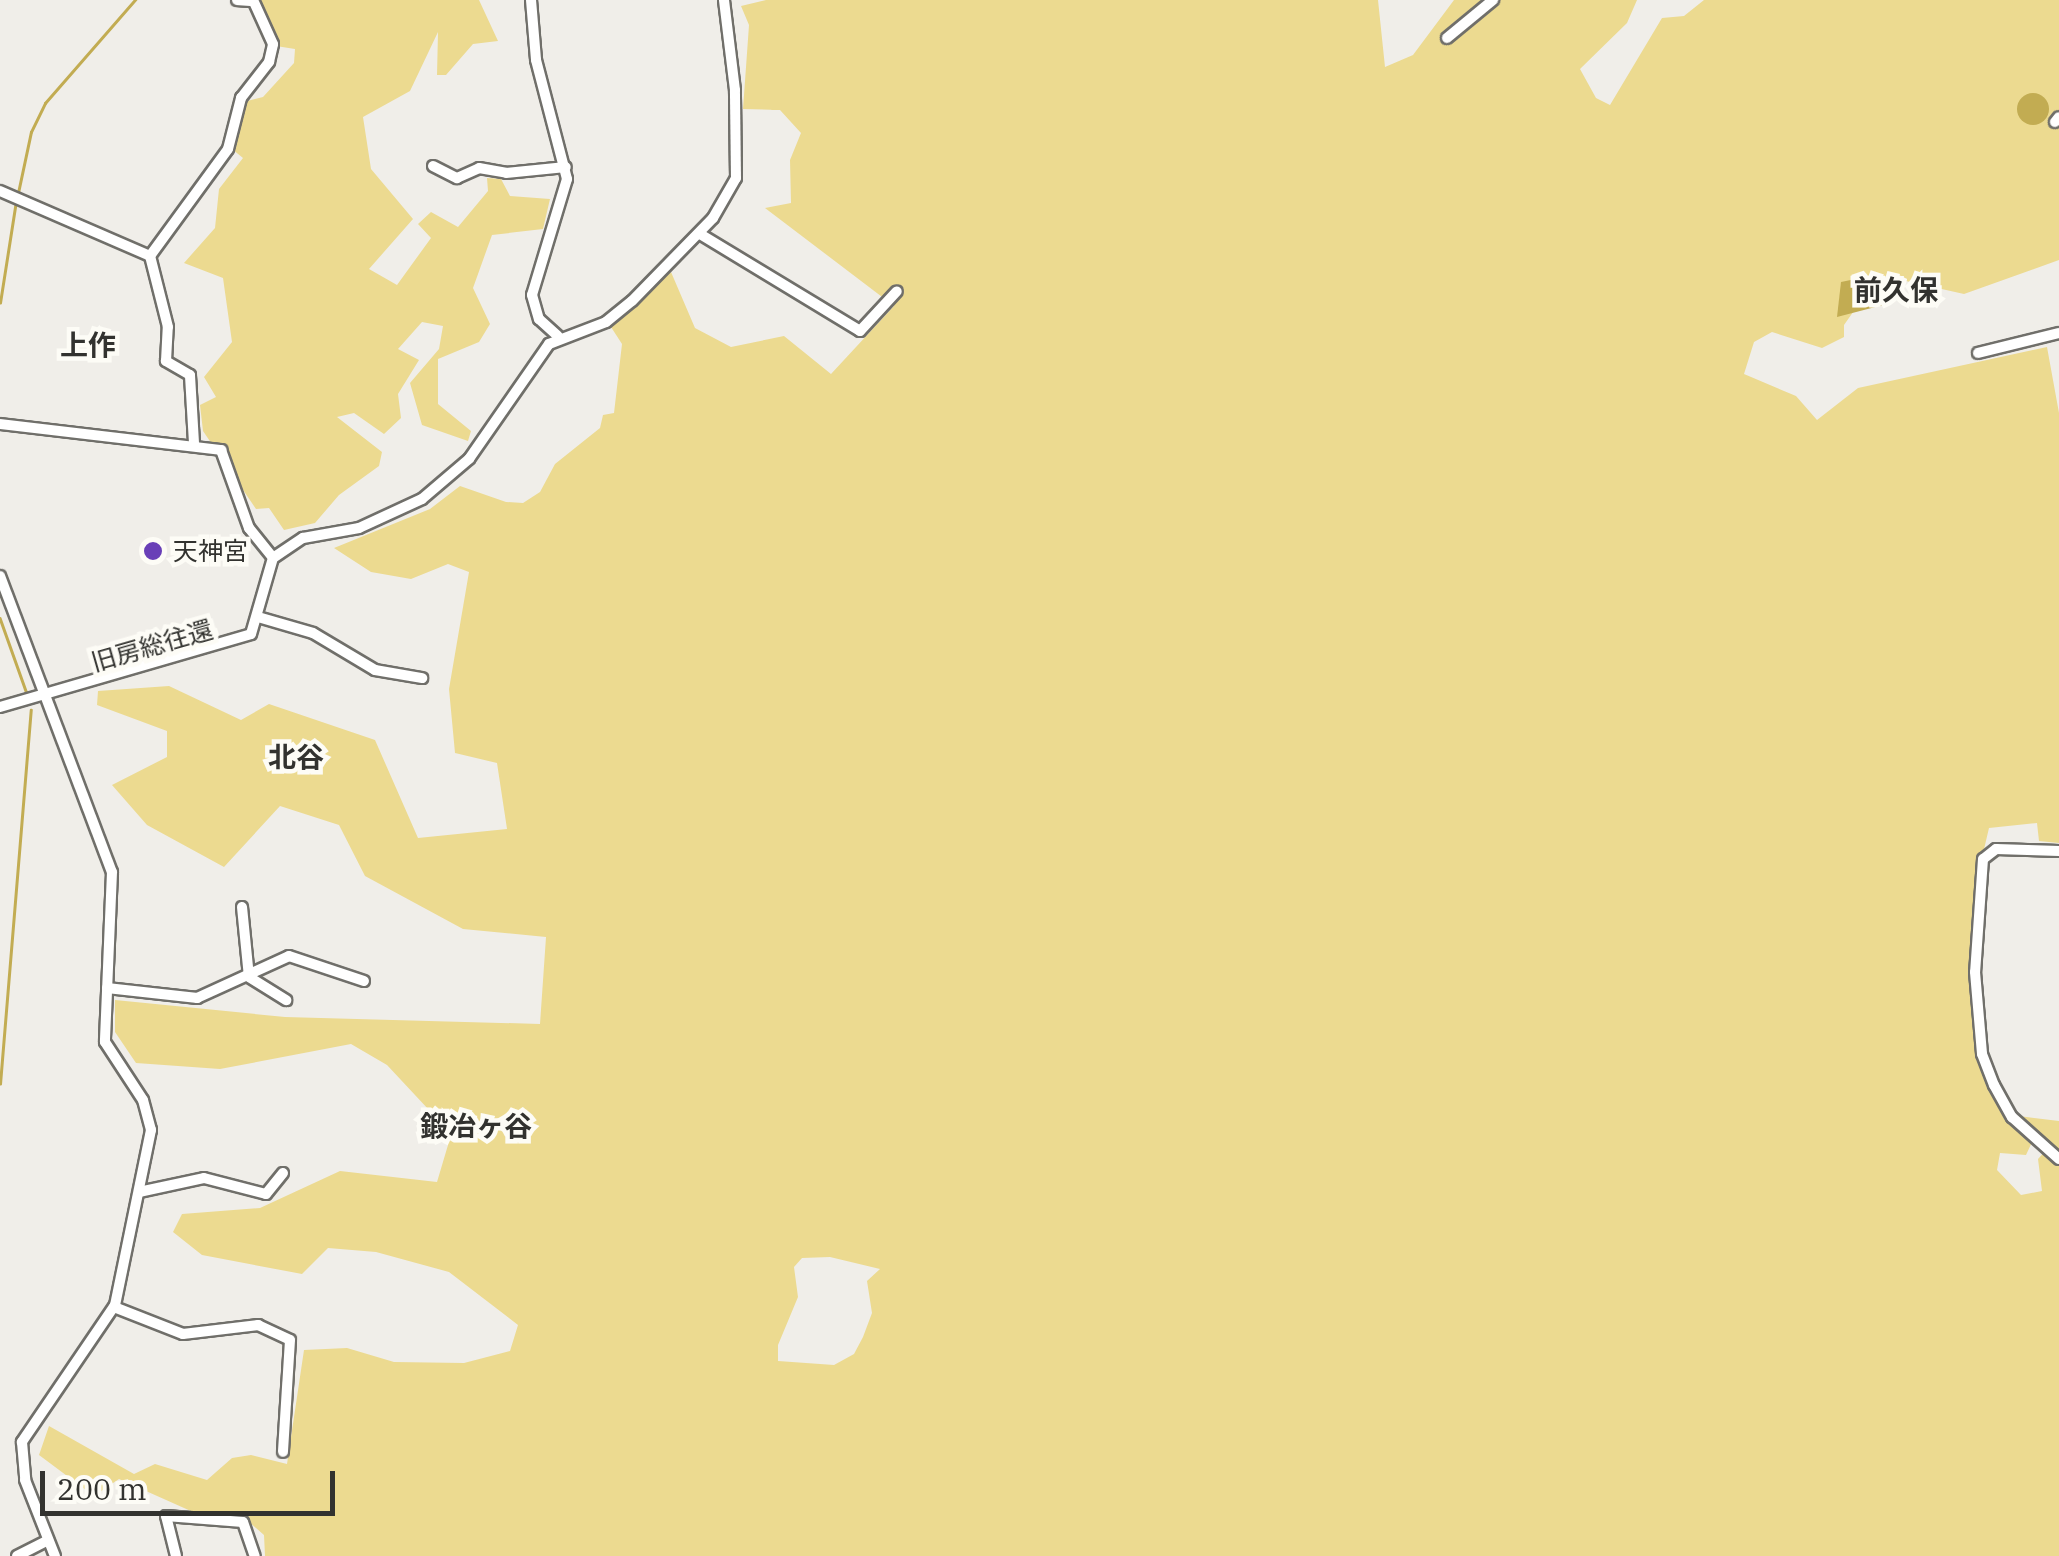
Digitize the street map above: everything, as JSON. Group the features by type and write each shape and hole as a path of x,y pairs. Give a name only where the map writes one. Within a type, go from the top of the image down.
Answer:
{"street":[{"path":"150,256 228,149 241,98 270,62 273,44 253,1 238,0"},
{"path":"531,0 536,60 566,167 558,222 532,295 539,319 558,336"},
{"path":"422,678 375,670 313,633 258,617 273,558 303,538 359,528 422,499 469,459 558,336 606,322 700,234 727,199 739,161 724,0"},
{"path":"1447,38 1493,0"},
{"path":"433,166 457,178 479,168 506,173 566,167"},
{"path":"4,193 150,256"},
{"path":"700,234 860,331 897,291"},
{"path":"150,256 168,327 166,361 190,375 194,443"},
{"path":"1978,353 2059,333"},
{"path":"0,424 194,443 221,450 249,528 273,558"},
{"path":"0,576 114,881 105,1042 143,1100 151,1130 114,1306 22,1442 25,1480 54,1556"},
{"name":"旧房総往還","path":"0,707 235,644 251,634 258,617"},
{"path":"2059,851 1996,849 1984,859 1975,972 1982,1054 1994,1085 2012,1117 2059,1158"},
{"path":"242,908 249,977"},
{"path":"107,988 197,998 289,956 364,981"},
{"path":"249,977 286,1000"},
{"path":"140,1192 204,1178 266,1194 284,1173"},
{"path":"114,1306 183,1334 258,1325 290,1340 282,1452"},
{"path":"176,1556 166,1516 242,1522 255,1556"},
{"path":"17,1556 48,1540"}],"shaded area":[{"path":"258,0 479,0 498,41 473,44 446,75 437,75 438,32 410,91 363,117 371,169 413,219 369,269 397,285 431,238 418,224 431,212 458,227 488,191 487,178 501,179 510,196 550,199 543,229 492,235 473,288 490,324 479,342 438,359 438,404 471,431 468,441 422,425 410,383 439,349 443,326 422,322 398,349 419,360 398,394 401,418 384,434 354,413 337,417 382,452 379,466 339,495 315,523 284,530 269,508 256,509 203,431 200,405 216,397 204,377 232,342 223,278 184,263 215,228 219,189 243,158 232,149 243,102 263,97 294,63 295,49 276,46"},
{"path":"766,0 1378,0 1385,67 1413,55 1454,0 1637,0 1627,23 1580,69 1596,98 1610,105 1662,18 1684,16 1704,0 2059,0 2059,260 1964,294 1879,275 1844,325 1844,337 1822,348 1772,332 1754,342 1744,374 1796,396 1817,420 1858,388 2047,347 2059,413 2059,843 2039,841 2037,823 1989,828 1977,879 1972,971 1989,1055 2011,1106 2003,1116 2008,1122 2019,1116 2059,1121 2059,1556 265,1556 264,1535 241,1515 193,1512 119,1479 94,1496 39,1455 49,1426 134,1474 155,1464 207,1480 232,1458 251,1455 287,1464 304,1350 347,1348 394,1362 464,1363 510,1351 518,1325 449,1272 376,1252 328,1248 302,1274 202,1255 173,1232 182,1214 260,1208 340,1171 437,1182 448,1145 443,1125 387,1065 351,1044 220,1069 136,1063 115,1032 115,1000 285,1017 540,1024 546,937 463,929 365,876 339,825 280,806 224,867 147,825 112,785 167,757 167,731 97,705 98,691 169,686 241,720 269,704 375,740 418,838 507,829 497,763 455,753 449,689 469,572 448,564 411,579 371,572 334,548 430,509 460,486 506,502 523,503 540,492 555,464 600,428 603,415 614,413 622,344 611,327 671,272 695,328 731,347 784,336 831,374 894,306 765,208 791,203 790,160 801,133 780,110 743,109 749,25 741,6","holes":["2033,1140 2048,1148 2038,1159 2042,1191 2021,1195 1997,1170 2000,1153 2026,1155","830,1257 880,1269 867,1281 872,1313 863,1337 854,1354 834,1365 778,1361 778,1345 798,1297 794,1267 802,1258"]},
{"path":"2033,93 2044,98 2049,109 2044,120 2033,125 2022,120 2017,109 2022,98"},
{"path":"1875,275 1883,305 1837,317 1841,282"}],"waterway":[{"path":"18,193 31,132 45,103 135,0"},
{"path":"0,303 16,201"},
{"path":"0,618 27,694"},
{"path":"0,1084 31,710"}],"place":[{"name":"天神宮","path":"153,551"}],"district":[{"name":"前久保","path":"1896,290"},
{"name":"上作","path":"88,345"},
{"name":"北谷","path":"296,757"},
{"name":"鍛冶ヶ谷","path":"476,1126"}]}
